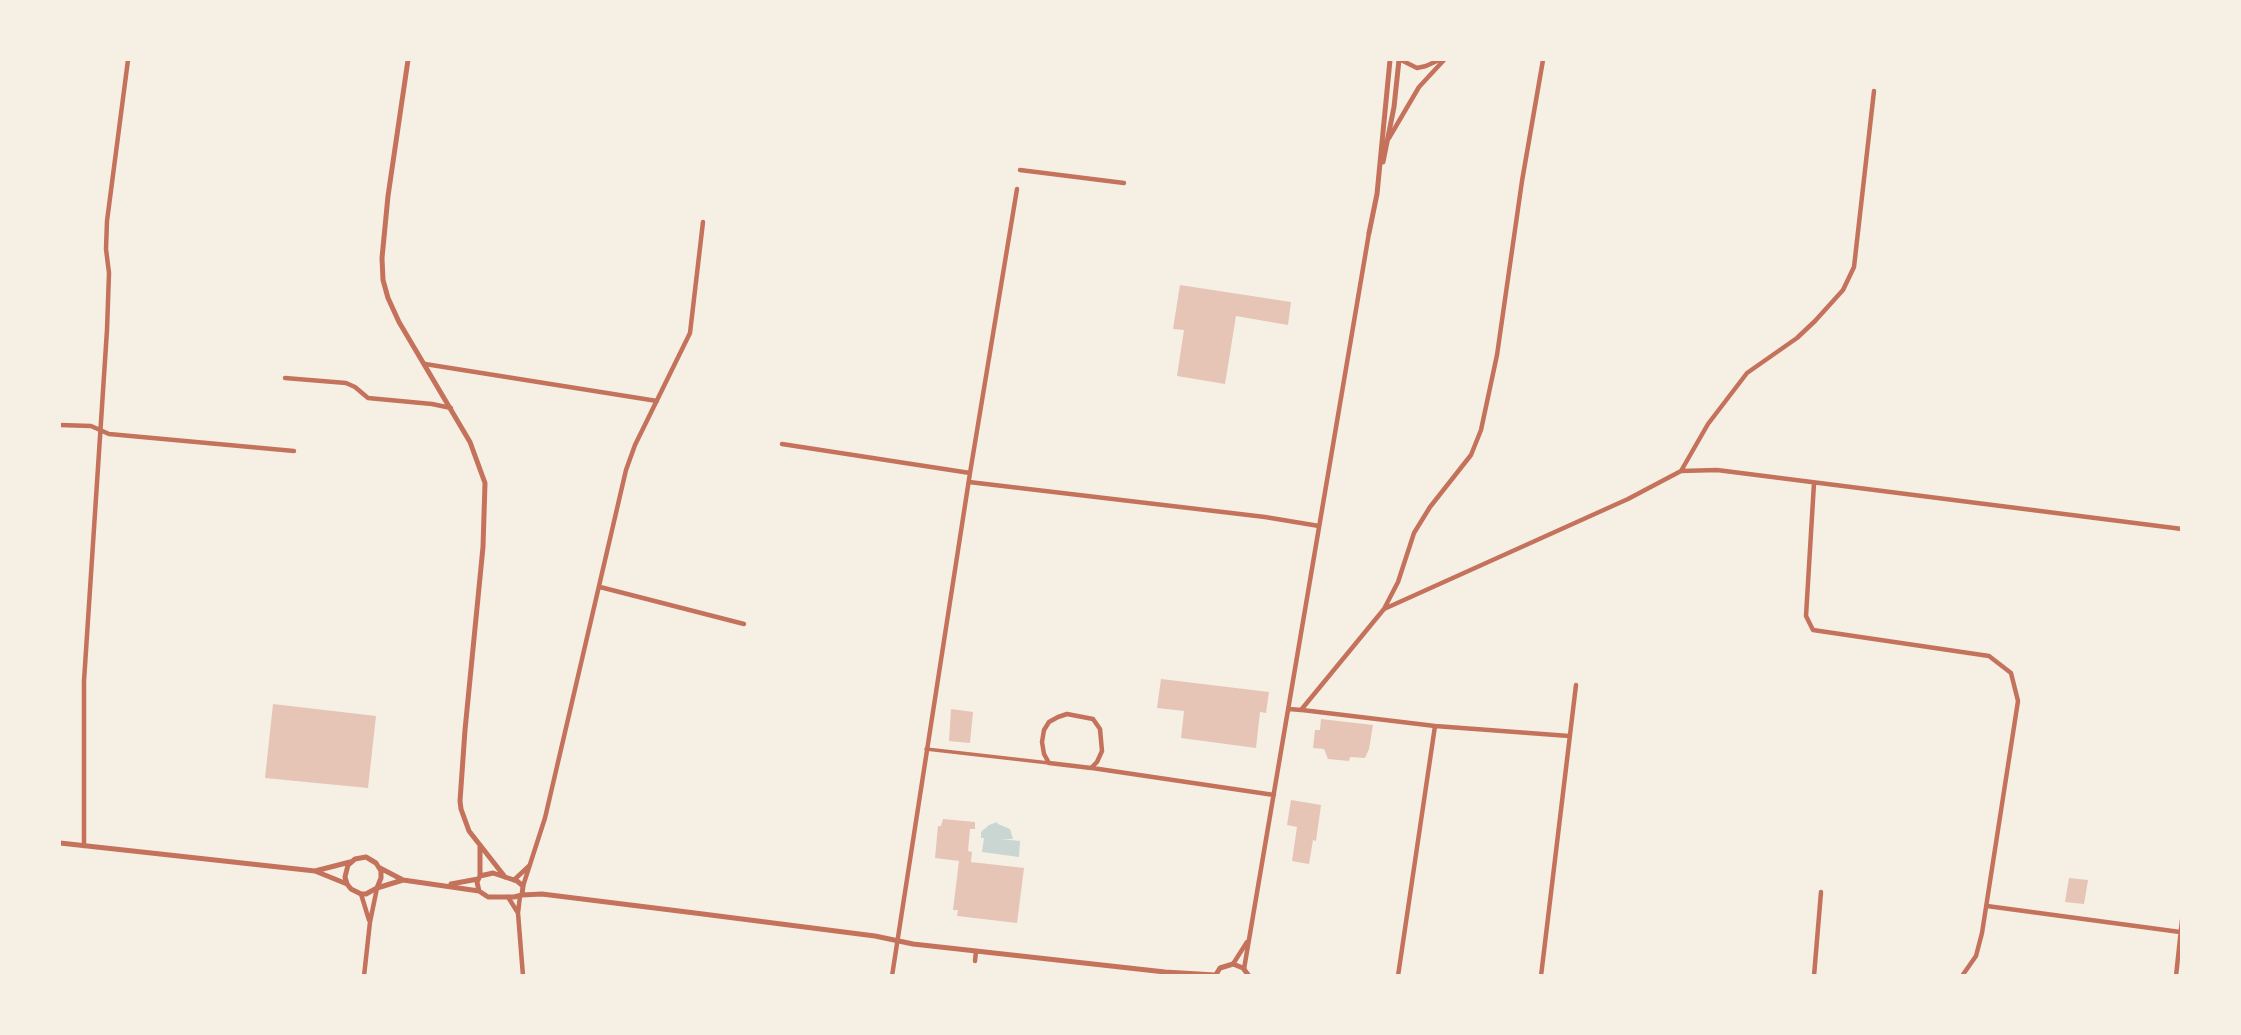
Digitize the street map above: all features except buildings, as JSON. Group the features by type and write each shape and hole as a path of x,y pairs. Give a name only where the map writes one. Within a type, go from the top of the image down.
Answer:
{"street":[{"path":"85,846 84,669 109,273 107,221 128,60"},
{"path":"408,60 388,197 382,258 383,281 399,322 452,408 476,454 485,483 460,801 467,826 505,877"},
{"path":"1377,189 1390,60"},
{"path":"1244,969 1400,60 1417,68 1442,60"},
{"path":"1388,139 1419,87 1442,60"},
{"path":"1301,710 1384,609 1398,582 1414,533 1430,507 1471,455 1481,430 1505,310 1522,181 1543,60"},
{"path":"1681,471 1707,424 1746,373 1797,338 1843,290 1854,267 1874,91"},
{"path":"1020,170 1124,183"},
{"path":"892,975 1017,189"},
{"path":"523,975 518,914 523,886 545,818 626,470 690,333 703,222"},
{"path":"425,364 657,401"},
{"path":"285,378 346,383 366,397 452,408"},
{"path":"60,425 91,426 109,434 294,451"},
{"path":"782,444 970,473"},
{"path":"1384,609 1583,520 1681,471 1717,470 2182,529"},
{"path":"969,482 1320,526"},
{"path":"1814,483 1805,616 1813,629 1989,656 2011,673 2018,701 1987,906 1980,947 1962,975"},
{"path":"599,587 744,624"},
{"path":"1541,975 1576,685"},
{"path":"1289,709 1435,726 1569,736"},
{"path":"1049,763 1042,742 1049,722 1067,714 1084,716 1093,719 1102,738 1102,751 1091,768"},
{"path":"1398,975 1435,726"},
{"path":"926,749 1091,768 1274,795"},
{"path":"60,843 316,871 346,884 360,894 403,880"},
{"path":"479,891 480,846"},
{"path":"316,871 361,857 403,880 479,891 488,897 542,894 875,936 897,942 1165,972 1215,975 1220,968 1233,964 1250,938"},
{"path":"346,884 345,871 351,862"},
{"path":"513,880 530,864"},
{"path":"364,975 370,922 377,888 382,878 380,868"},
{"path":"446,885 479,878 488,873 513,880 542,894"},
{"path":"1814,975 1821,892"},
{"path":"360,894 370,922"},
{"path":"508,897 518,914"},
{"path":"1987,906 2180,932"},
{"path":"2176,975 2182,920"},
{"path":"975,961 976,951"},
{"path":"1233,964 1244,969 1249,975"},
{"path":"1165,972 1181,975"}],"shaded area":[{"path":"997,822 1010,829 1013,839 1001,839 1020,841 1019,857 982,852 984,838 981,838 981,832"}]}
